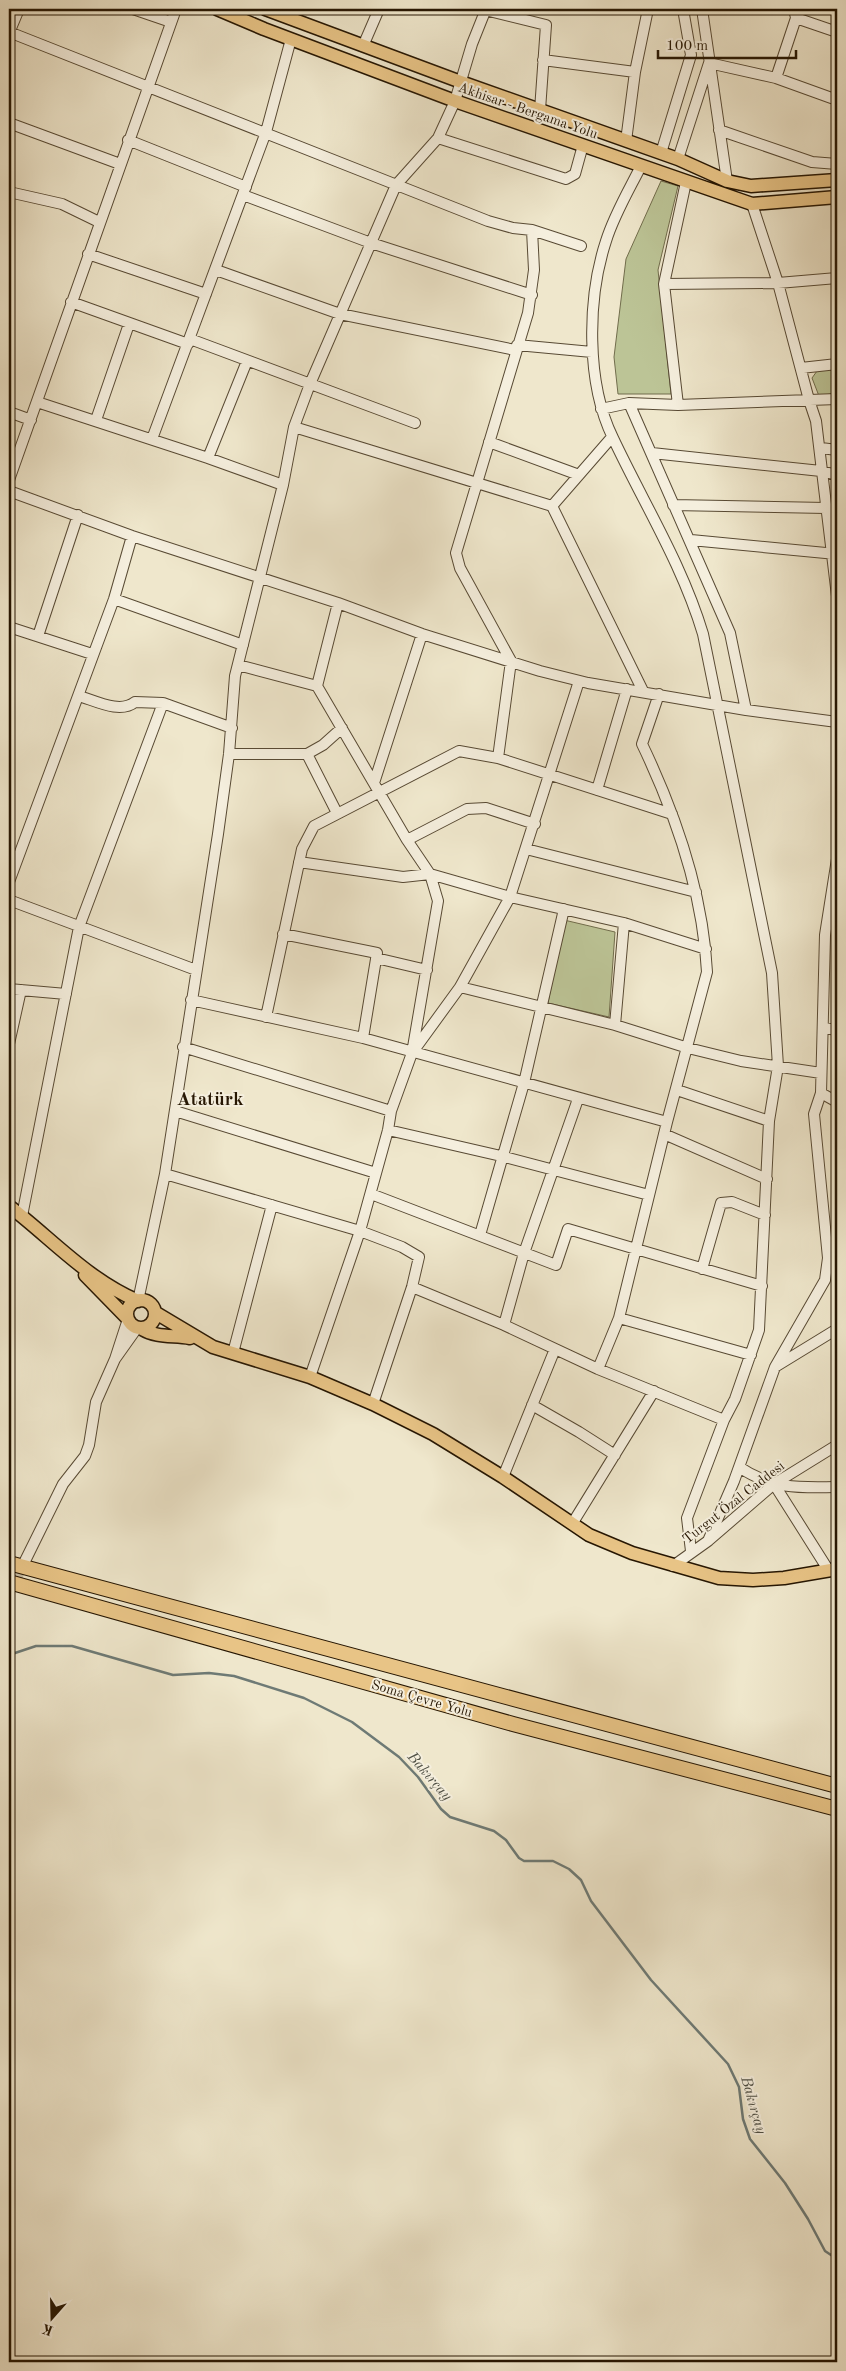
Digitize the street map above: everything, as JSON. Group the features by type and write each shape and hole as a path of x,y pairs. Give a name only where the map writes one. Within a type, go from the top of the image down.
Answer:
{"highway":[{"name":"Soma Çevre Yolu","path":"9,1563 837,1786"},
{"name":"Soma Çevre Yolu","path":"9,1582 513,1724 837,1808"}],"main road":[{"name":"Akhisar - Bergama Yolu","path":"217,9 455,101 752,204 837,197"},
{"name":"Akhisar - Bergama Yolu","path":"265,9 283,12 363,46 678,159 727,181 752,186 837,180"},
{"path":"9,1206 78,1265 120,1292 152,1304 156,1313 197,1340"},
{"path":"78,1265 86,1277 128,1319 140,1328 159,1336 174,1335 197,1340 310,1378 373,1404 434,1434 503,1477 589,1535 632,1553 719,1578 753,1580 833,1570"},
{"path":"128,1319 130,1306 138,1300"},
{"path":"140,1328 153,1322 156,1313"}],"street":[{"path":"19,9 9,32 488,221 513,228 532,230 581,246"},
{"path":"134,9 171,22"},
{"path":"9,480 176,9"},
{"path":"363,46 379,9"},
{"path":"138,1300 165,1174 175,1111 183,1047 229,754 238,665 258,577 283,485 294,427 310,384 396,185 438,138 455,101 484,9 546,25 540,110"},
{"path":"626,141 635,72 648,9"},
{"path":"661,153 691,55 683,9"},
{"path":"702,9 727,181"},
{"path":"776,78 795,13 837,32"},
{"path":"152,439 266,132 291,39"},
{"path":"543,60 635,72"},
{"path":"709,63 776,78 837,100"},
{"path":"678,159 709,63"},
{"path":"9,123 120,164"},
{"path":"719,130 812,162 837,164"},
{"path":"438,138 566,179 575,174 583,145"},
{"path":"128,140 371,244 532,295"},
{"path":"641,166 606,240 598,268 592,352 602,409 612,437 658,524 693,600 703,634 772,973 778,1066 769,1121 759,1330 687,1518 691,1551"},
{"path":"678,405 664,284 686,182"},
{"path":"9,192 62,204 99,222"},
{"path":"752,204 778,283 816,421 821,448 821,471 826,508 834,553 837,596"},
{"path":"498,758 510,661 460,568 456,553 532,295 534,270 532,230"},
{"path":"88,254 206,294"},
{"path":"216,270 340,314 516,347 592,352"},
{"path":"664,284 778,283 837,278"},
{"path":"71,302 129,324 189,341 247,361 415,423"},
{"path":"96,420 129,324"},
{"path":"208,458 247,361"},
{"path":"801,368 837,364"},
{"path":"602,409 629,403 678,405 837,399"},
{"path":"37,402 96,420 283,485"},
{"path":"629,403 730,633 746,710"},
{"path":"9,412 31,420"},
{"path":"294,427 477,481 552,506 643,691"},
{"path":"552,506 612,437"},
{"path":"489,442 579,476"},
{"path":"821,448 837,450"},
{"path":"652,454 821,471 837,475"},
{"path":"9,491 132,536 338,603 422,634 580,681 746,710 837,722"},
{"path":"673,505 826,508"},
{"path":"38,636 78,515"},
{"path":"9,882 114,599 132,536"},
{"path":"690,540 834,553"},
{"path":"114,599 243,644"},
{"path":"317,686 338,603"},
{"path":"9,627 92,654"},
{"path":"377,787 422,634"},
{"path":"238,665 317,686 407,840 430,874 438,901 412,1052 391,1111 388,1130 360,1231 310,1378"},
{"path":"412,1052 460,987 510,897 580,681"},
{"path":"597,790 627,689"},
{"path":"598,1369 619,1318 667,1122 707,972 706,949 696,892 664,792 642,744 659,694"},
{"path":"79,696 120,708 128,707 136,702 163,703 232,728"},
{"path":"22,1216 79,927 163,703"},
{"path":"229,754 308,754 323,745 342,728"},
{"path":"266,1017 302,849 314,826 377,787 459,751 498,758 672,814"},
{"path":"308,754 337,813"},
{"path":"407,840 467,809 486,808 535,824"},
{"path":"526,849 696,892"},
{"path":"708,1541 739,1467 775,1367 825,1280 833,1258 814,1114 820,1093 824,1028 825,935 835,882 837,859"},
{"path":"299,862 403,877 430,874 510,897 624,923 706,949"},
{"path":"9,900 196,970"},
{"path":"480,1235 501,1156 524,1082 564,909"},
{"path":"615,1025 624,923"},
{"path":"284,934 377,953 363,1038"},
{"path":"376,958 427,970"},
{"path":"460,987 615,1025 688,1048 741,1061 821,1072"},
{"path":"9,989 66,994"},
{"path":"9,1044 21,990"},
{"path":"191,1000 363,1038 524,1082 578,1099 667,1122"},
{"path":"824,1028 837,1030"},
{"path":"183,1047 391,1111"},
{"path":"676,1090 769,1121"},
{"path":"820,1093 837,1102"},
{"path":"504,1325 524,1254 578,1099"},
{"path":"175,1111 376,1173"},
{"path":"388,1130 501,1156 553,1172 649,1195"},
{"path":"664,1134 767,1179"},
{"path":"165,1174 360,1231 402,1247 419,1257 412,1287 373,1404"},
{"path":"371,1194 556,1265 568,1229 762,1286"},
{"path":"702,1269 720,1203 732,1202 765,1215"},
{"path":"232,1353 272,1205"},
{"path":"412,1287 504,1325 598,1369 724,1420"},
{"path":"619,1318 751,1355"},
{"path":"25,1561 67,1478 84,1456 95,1409 128,1319"},
{"path":"115,1358 140,1328"},
{"path":"775,1367 837,1329"},
{"path":"503,1477 555,1348"},
{"path":"572,1524 654,1391"},
{"path":"532,1405 614,1455"},
{"name":"Turgut Özal Caddesi","path":"673,1566 691,1551 708,1541 774,1484 837,1445"},
{"path":"739,1467 756,1478 774,1484 799,1488 837,1487"},
{"path":"774,1484 833,1570"}],"green space":[{"path":"661,181 678,186 658,270 671,394 618,394 614,357 626,259"},
{"path":"837,369 837,393 819,396 812,378 817,371"},
{"path":"564,920 615,932 609,1017 548,1003"}],"waterway":[{"name":"Bakırçay","path":"9,1655 36,1646 72,1646 173,1675 209,1673 234,1676 304,1698 352,1722 399,1757 418,1777 441,1809 450,1817 494,1831 506,1840 519,1858 524,1861 553,1861 569,1869 581,1880 591,1901 651,1980 728,2064 739,2087 743,2119 750,2139 785,2183 808,2219 825,2251 837,2259"}],"tunnel":[{"path":"9,1593 25,1562"}],"district":[{"name":"Atatürk","path":"210,1098"}]}
